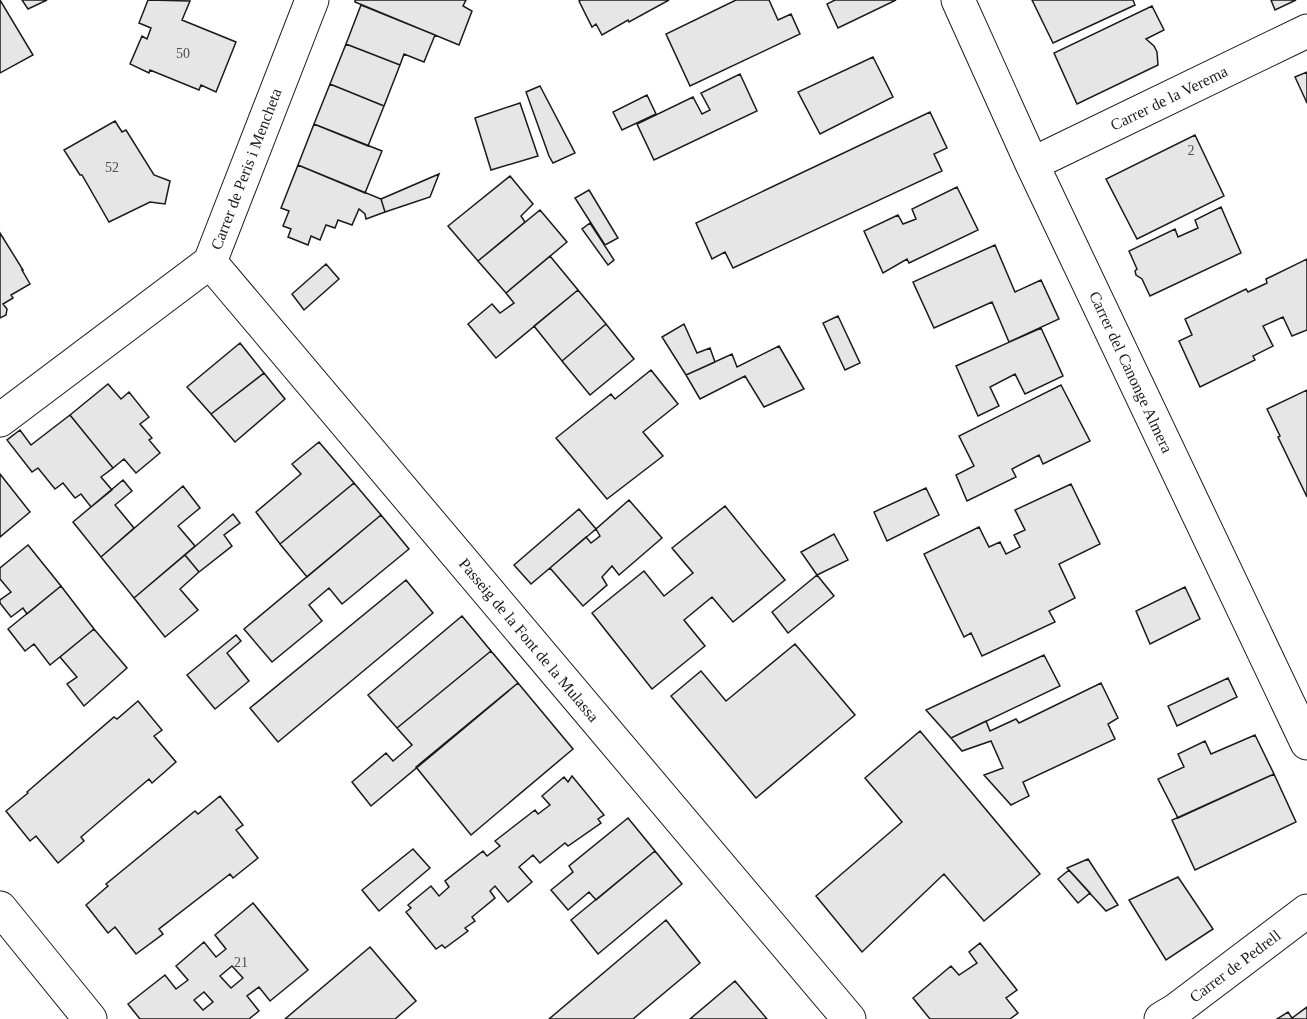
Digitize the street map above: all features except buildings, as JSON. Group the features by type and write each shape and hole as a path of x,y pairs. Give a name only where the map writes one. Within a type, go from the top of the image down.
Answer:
{"street":[{"name":"Carrer de Peris i Mencheta","path":"0,420 210,262 312,0"},
{"name":"Carrer del Canonge Almera","path":"958,0 1032,164 1307,743"},
{"name":"Carrer de la Verema","path":"1032,164 1307,31"},
{"name":"Passeig de la Font de la Mulassa","path":"210,262 849,1019"},
{"path":"0,908 90,1019"},
{"name":"Carrer de Pedrell","path":"1161,1019 1307,911"}]}
